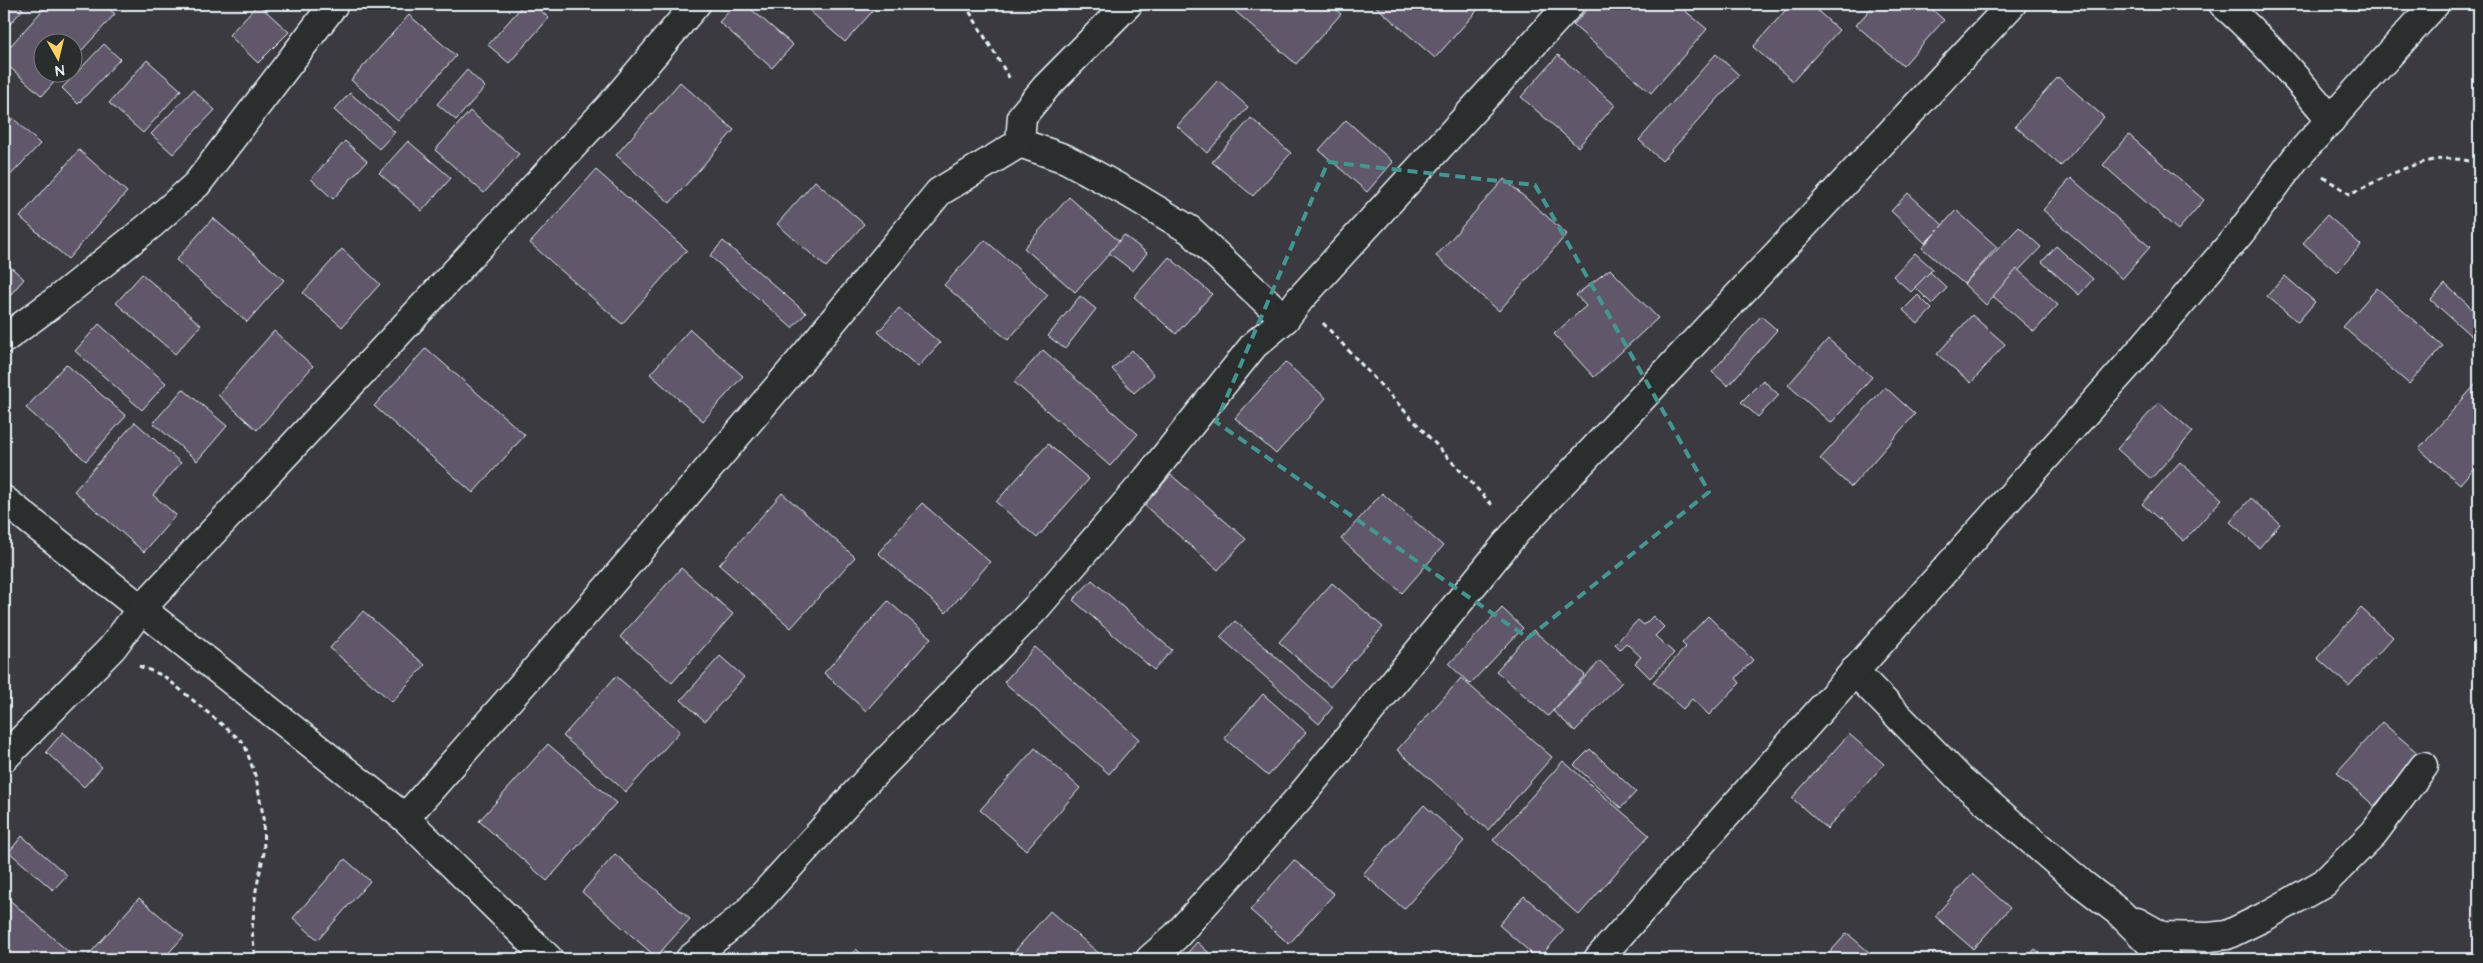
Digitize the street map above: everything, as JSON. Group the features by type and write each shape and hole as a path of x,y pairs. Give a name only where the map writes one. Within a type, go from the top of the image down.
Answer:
{"street":[{"path":"4,339 145,230 197,184 334,4"},
{"path":"4,758 112,648 142,608 611,105 696,4"},
{"path":"1021,137 1022,116 1046,88 1128,4"},
{"path":"690,959 747,914 866,782 1035,609 1147,479 1254,345 1292,309 1570,4"},
{"path":"1150,959 1176,936 1300,797 1516,532 2012,4"},
{"path":"2223,4 2250,27 2286,64 2331,120"},
{"path":"1598,959 2134,358 2242,232 2295,159 2435,4"},
{"path":"405,818 608,587 806,354 939,192 1021,137"},
{"path":"1021,137 1132,195 1190,230 1292,309"},
{"path":"4,500 405,818 549,959"},
{"path":"1854,671 1962,781 2081,883 2120,913 2166,959"},
{"path":"2120,913 2162,936 2209,937 2226,935 2242,928 2324,883 2374,833 2424,766"}],"path":[{"path":"964,4 1010,77 1021,137"},
{"path":"2295,159 2350,194 2411,166 2436,159 2464,158 2479,164"},
{"path":"1292,309 1516,532"},
{"path":"112,648 140,667 164,676 244,743 256,778 263,816 264,853 256,890 252,930 254,957 257,959"}],"highlighted area":[{"path":"1328,162 1535,185 1709,492 1528,638 1216,422"}],"building":[{"path":"4,4 17,4 23,9 4,31"},
{"path":"48,4 103,4 115,14 82,50 82,32 32,32 32,82 54,82 42,96 4,62 4,53"},
{"path":"258,4 289,32 258,63 229,35"},
{"path":"524,4 533,4 549,18 509,63 488,45"},
{"path":"736,4 745,4 793,45 772,68 719,22"},
{"path":"802,4 879,4 845,42"},
{"path":"1227,4 1329,4 1341,14 1296,64"},
{"path":"1373,4 1483,4 1435,58"},
{"path":"1592,4 1677,4 1707,29 1651,93 1573,25"},
{"path":"1791,4 1810,4 1839,30 1793,81 1753,47"},
{"path":"1875,4 1926,4 1944,20 1903,66 1856,25"},
{"path":"409,15 456,56 398,121 351,80"},
{"path":"104,44 120,59 78,104 62,88 68,82 82,82 82,67"},
{"path":"1716,54 1739,75 1662,161 1639,140"},
{"path":"1558,55 1615,105 1578,147 1521,97"},
{"path":"147,60 181,90 143,133 109,103"},
{"path":"467,70 485,87 456,120 437,104"},
{"path":"2058,77 2104,117 2061,166 2015,126"},
{"path":"1218,80 1248,107 1207,153 1177,126"},
{"path":"680,82 734,130 670,203 616,155"},
{"path":"193,90 215,110 173,154 151,134"},
{"path":"350,93 395,132 379,149 334,110"},
{"path":"470,111 519,154 484,193 435,150"},
{"path":"13,118 40,144 4,182 4,128"},
{"path":"1251,118 1291,153 1253,196 1212,162"},
{"path":"1346,120 1393,162 1367,192 1319,150"},
{"path":"2129,135 2204,200 2178,230 2103,165"},
{"path":"345,141 367,161 333,199 311,179"},
{"path":"408,141 451,178 422,211 379,173"},
{"path":"79,150 127,192 68,259 20,217"},
{"path":"596,170 687,250 622,324 530,243"},
{"path":"2071,178 2150,247 2122,279 2043,210"},
{"path":"1504,179 1567,234 1499,311 1436,256"},
{"path":"815,181 864,224 826,267 777,224"},
{"path":"1908,193 1943,225 1925,243 1891,211"},
{"path":"1069,197 1120,242 1075,292 1024,248"},
{"path":"1956,210 1997,247 1964,284 1922,248"},
{"path":"2327,215 2361,245 2337,272 2303,243"},
{"path":"213,218 284,280 247,322 176,260"},
{"path":"2019,227 2041,247 1986,305 1964,284"},
{"path":"1124,235 1147,253 1133,271 1109,253"},
{"path":"985,240 1048,295 1008,340 944,285"},
{"path":"723,241 806,313 792,328 710,256"},
{"path":"2056,246 2093,279 2079,295 2042,262"},
{"path":"342,249 380,284 342,327 303,293"},
{"path":"1915,253 1933,269 1911,292 1893,276"},
{"path":"1169,257 1212,294 1176,334 1134,297"},
{"path":"4,261 24,279 4,302"},
{"path":"1610,269 1658,318 1594,377 1554,334 1586,306 1576,295"},
{"path":"2017,269 2058,305 2034,332 1993,296"},
{"path":"1930,272 1947,288 1932,304 1915,287"},
{"path":"142,274 201,325 175,354 116,303"},
{"path":"2285,276 2315,302 2298,322 2267,296"},
{"path":"2445,284 2479,315 2479,343 2431,300"},
{"path":"2377,288 2443,346 2409,384 2343,327"},
{"path":"1918,295 1932,309 1918,324 1903,310"},
{"path":"1080,296 1096,309 1065,349 1048,336"},
{"path":"899,308 940,343 918,367 878,332"},
{"path":"1972,315 2005,344 1971,383 1937,354"},
{"path":"1761,316 1777,330 1728,386 1712,372"},
{"path":"99,324 166,383 142,410 75,351"},
{"path":"690,329 743,376 703,421 650,374"},
{"path":"274,331 313,366 257,430 218,395"},
{"path":"1828,339 1872,377 1831,423 1788,385"},
{"path":"426,348 525,435 473,493 374,406"},
{"path":"1043,350 1138,434 1110,466 1014,382"},
{"path":"1132,350 1154,375 1134,393 1112,369"},
{"path":"1285,362 1326,398 1276,454 1235,418"},
{"path":"66,364 126,416 86,461 26,408"},
{"path":"1763,380 1779,395 1758,417 1741,402"},
{"path":"2475,385 2479,388 2479,462 2460,484 2419,449"},
{"path":"1885,387 1915,414 1851,487 1820,459"},
{"path":"183,389 227,426 197,461 153,423"},
{"path":"2159,402 2193,432 2151,479 2117,449"},
{"path":"135,422 181,463 153,495 176,515 144,552 74,491"},
{"path":"1048,444 1089,479 1037,538 996,502"},
{"path":"2180,462 2222,499 2184,541 2142,504"},
{"path":"1171,475 1246,539 1218,570 1144,505"},
{"path":"782,493 855,557 791,628 719,565"},
{"path":"1382,493 1443,546 1402,593 1341,539"},
{"path":"2251,498 2280,524 2259,548 2230,522"},
{"path":"922,503 990,562 946,613 878,553"},
{"path":"681,568 733,614 672,683 620,637"},
{"path":"1092,580 1172,650 1154,670 1073,600"},
{"path":"1332,583 1383,627 1330,687 1279,642"},
{"path":"888,601 931,638 866,711 824,673"},
{"path":"1502,608 1523,628 1470,684 1449,664"},
{"path":"2361,608 2393,637 2349,686 2317,658"},
{"path":"363,611 425,665 392,702 330,648"},
{"path":"1653,616 1664,627 1655,636 1674,653 1650,678 1635,663 1641,657 1626,643 1620,649 1615,644 1638,620 1644,625"},
{"path":"1708,616 1753,660 1736,678 1740,683 1709,715 1692,699 1683,709 1653,682 1686,647 1682,643"},
{"path":"1235,621 1333,707 1319,724 1220,637"},
{"path":"1533,630 1585,675 1548,716 1496,671"},
{"path":"1035,647 1139,739 1109,774 1004,682"},
{"path":"720,656 744,677 705,721 681,700"},
{"path":"1600,661 1622,682 1575,731 1553,711"},
{"path":"616,676 680,731 626,792 563,736"},
{"path":"1461,678 1552,757 1488,830 1397,750"},
{"path":"1263,694 1306,732 1268,776 1224,738"},
{"path":"2382,722 2420,755 2374,806 2337,772"},
{"path":"63,732 102,767 84,787 46,752"},
{"path":"1849,734 1884,764 1827,829 1792,798"},
{"path":"548,744 616,803 547,881 479,821"},
{"path":"1035,748 1080,788 1026,850 980,810"},
{"path":"1590,749 1636,792 1621,808 1574,765"},
{"path":"1563,761 1649,835 1579,915 1493,840"},
{"path":"1424,805 1464,841 1404,909 1363,874"},
{"path":"22,836 67,875 53,890 9,852"},
{"path":"615,854 690,919 656,957 582,892"},
{"path":"345,859 370,881 318,940 293,918"},
{"path":"1294,860 1334,894 1289,944 1250,910"},
{"path":"1972,874 2010,908 1973,949 1935,916"},
{"path":"4,895 71,954 66,959 4,958"},
{"path":"1524,896 1564,930 1538,959 1499,925"},
{"path":"139,898 184,936 163,959 85,959"},
{"path":"1050,911 1102,956 1099,959 1008,959"},
{"path":"1847,933 1877,959 1824,959"},
{"path":"1197,942 1216,959 1182,959"},
{"path":"856,949 867,959 847,959"},
{"path":"2035,949 2046,959 2026,959"}]}
